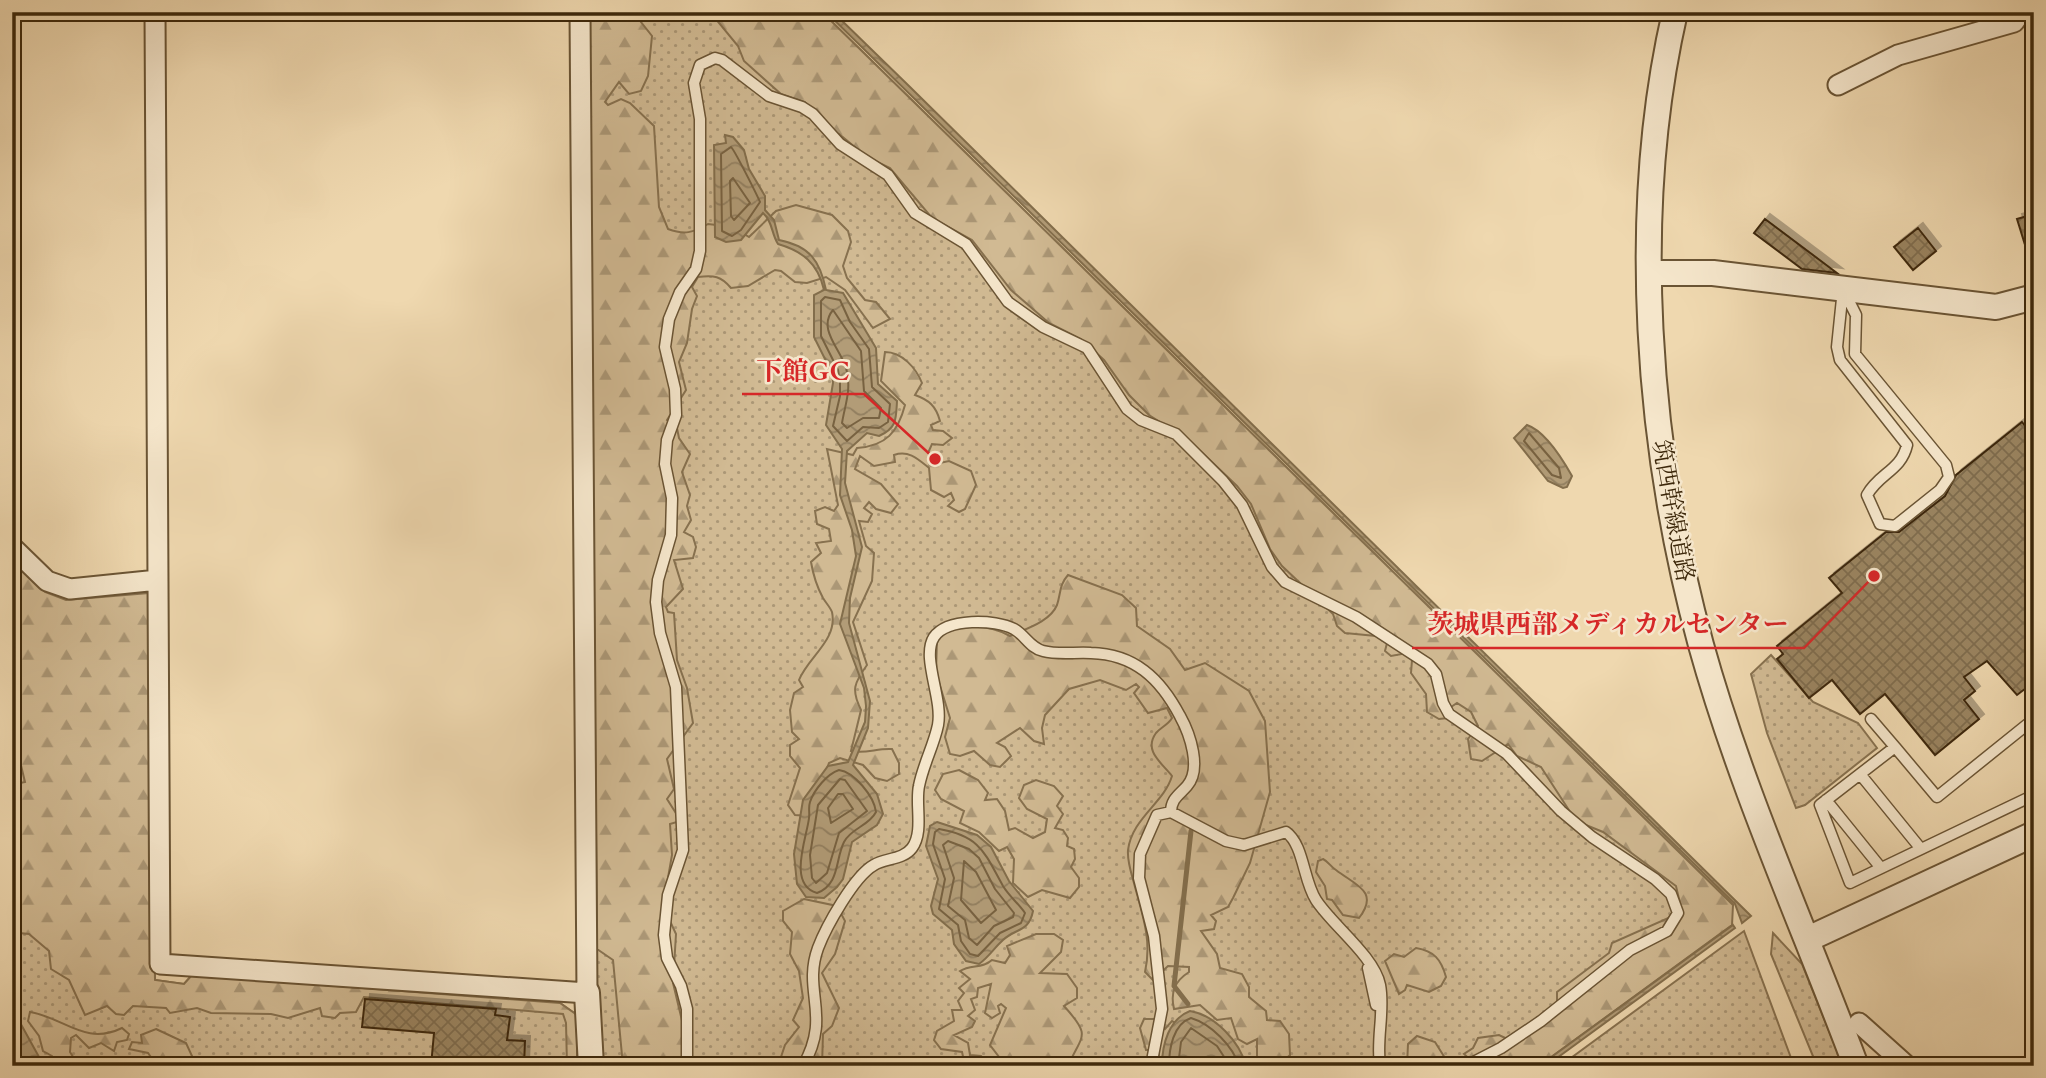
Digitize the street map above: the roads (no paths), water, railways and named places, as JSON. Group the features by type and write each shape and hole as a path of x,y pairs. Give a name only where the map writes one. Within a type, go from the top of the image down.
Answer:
{"street":[{"path":"155,12 160,964 587,993"},
{"path":"580,12 587,993 591,1066"},
{"name":"筑西幹線道路","path":"1675,12 1654,148 1651,272 1651,348 1658,433 1674,538 1706,660 1746,781 1856,1066"},
{"path":"1838,85 1898,55 2014,22 2021,12"},
{"path":"1651,272 1713,273 1996,307 2034,297"},
{"path":"12,547 47,580 70,589 158,580"},
{"path":"1808,939 2034,834"},
{"path":"1859,1023 1907,1066"}],"lane":[{"path":"687,1066 687,1009 681,986 667,958 664,935 668,895 683,850 676,687 672,664 660,633 656,602 658,580 671,535 672,498 666,464 667,440 676,415 675,389 665,347 669,319 680,292 696,269 700,251 700,119 694,83 700,65 715,58 722,60 769,96 802,107 813,114 840,144 888,175 915,213 966,244 1009,302 1043,327 1087,348 1127,409 1141,420 1176,434 1223,481 1242,505 1277,575 1300,592 1356,617 1429,664 1436,674 1443,703 1449,713 1507,754 1561,811 1592,837 1655,879 1671,894 1678,913 1667,931 1630,950 1511,1041 1466,1066"},
{"path":"1843,289 1856,314 1855,354 1946,465 1949,477 1940,490 1895,526 1880,524 1867,495 1871,487 1904,460 1908,444 1840,360 1837,348 1843,289"},
{"path":"806,1066 817,1035 814,965 829,925 863,874 874,864 905,854 916,840 919,786 938,725 940,706 930,655 933,639 948,626 962,624 1002,624 1016,630 1034,648 1043,652 1094,653 1128,659 1162,687 1181,717 1191,745 1194,770 1189,784 1157,815 1140,854 1139,878 1154,936 1162,1009 1151,1066"},
{"path":"1871,719 1937,797 2034,719"},
{"path":"1895,747 1820,805 1850,883 2031,795"},
{"path":"1860,774 1921,849"},
{"path":"1171,812 1173,800"},
{"path":"1826,800 1881,868"},
{"path":"1157,815 1171,812 1191,825 1226,841 1244,845 1286,832 1297,842 1307,885 1317,902 1367,961 1380,985 1377,1046 1380,1066"}],"water":[{"path":"826,12 833,12 909,86 1751,916 1742,923 1735,904"},
{"path":"725,135 733,137 744,150 749,169 765,196 765,210 774,220 779,240 806,251 817,263 826,290 843,293 876,348 878,384 897,401 896,418 889,430 879,436 867,433 847,451 845,483 862,547 850,598 849,623 870,701 868,728 853,765 877,794 883,814 877,825 852,842 843,879 824,898 806,897 797,884 794,854 803,800 828,766 848,762 865,722 866,706 864,688 840,624 856,556 852,530 840,495 842,449 826,425 833,383 832,373 814,337 814,295 824,290 818,272 808,259 778,244 769,220 763,213 741,240 726,242 715,237 714,145 726,143"},
{"path":"1527,425 1547,440 1564,462 1572,476 1567,487 1563,488 1548,481 1514,438"},
{"path":"937,822 977,835 991,847 1009,881 1033,911 1025,926 1003,940 979,964 966,961 954,944 952,930 933,914 931,906 938,879 926,846 930,826"},
{"path":"1733,925 1735,928 1546,1066 1539,1066"},
{"path":"12,1008 44,1066 12,1066"},
{"path":"1190,1011 1208,1018 1225,1031 1238,1048 1246,1066 1162,1066 1168,1033 1177,1020"}],"waterway":[{"path":"1188,1004 1174,986 1191,831"}],"place":[{"name":"下館GC","path":"935,459"},
{"name":"茨城県西部メディカルセンター","path":"1874,576"}]}
